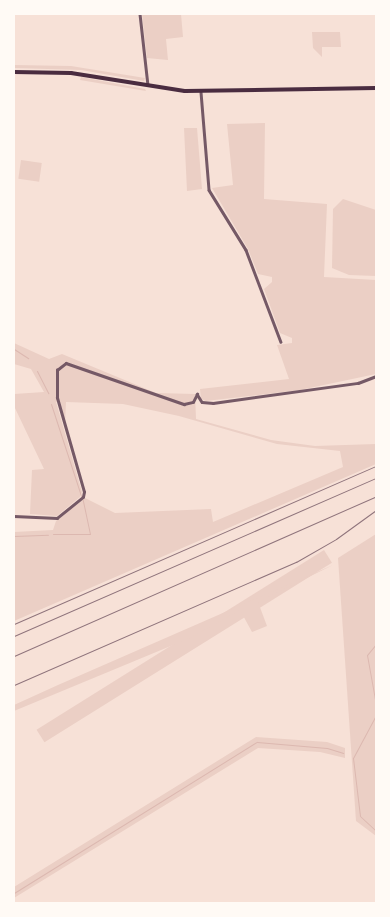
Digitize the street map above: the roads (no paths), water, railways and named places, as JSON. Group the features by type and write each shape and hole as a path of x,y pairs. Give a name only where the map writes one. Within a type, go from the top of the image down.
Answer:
{"main road":[{"path":"14,72 71,73 148,86 201,92 376,88"}],"street":[{"path":"140,14 148,86"},
{"path":"201,92 209,190 246,250 281,342"},
{"path":"14,516 56,518 83,497 84,492 57,398 57,370 66,364 184,404 193,402 197,394 202,402 213,403 358,382 376,376"}],"waterway":[{"path":"14,349 28,358"},
{"path":"37,371 48,393"},
{"path":"51,404 81,496"},
{"path":"53,534 90,534 83,500"},
{"path":"14,536 48,535"},
{"path":"376,644 367,655 376,705"},
{"path":"375,717 353,758 360,816 376,831"},
{"path":"14,893 257,742 327,748 343,753"}],"railway":[{"path":"14,624 376,466"},
{"path":"14,636 376,478"},
{"path":"14,656 376,496"},
{"path":"14,685 296,562 336,539 376,510"}]}
